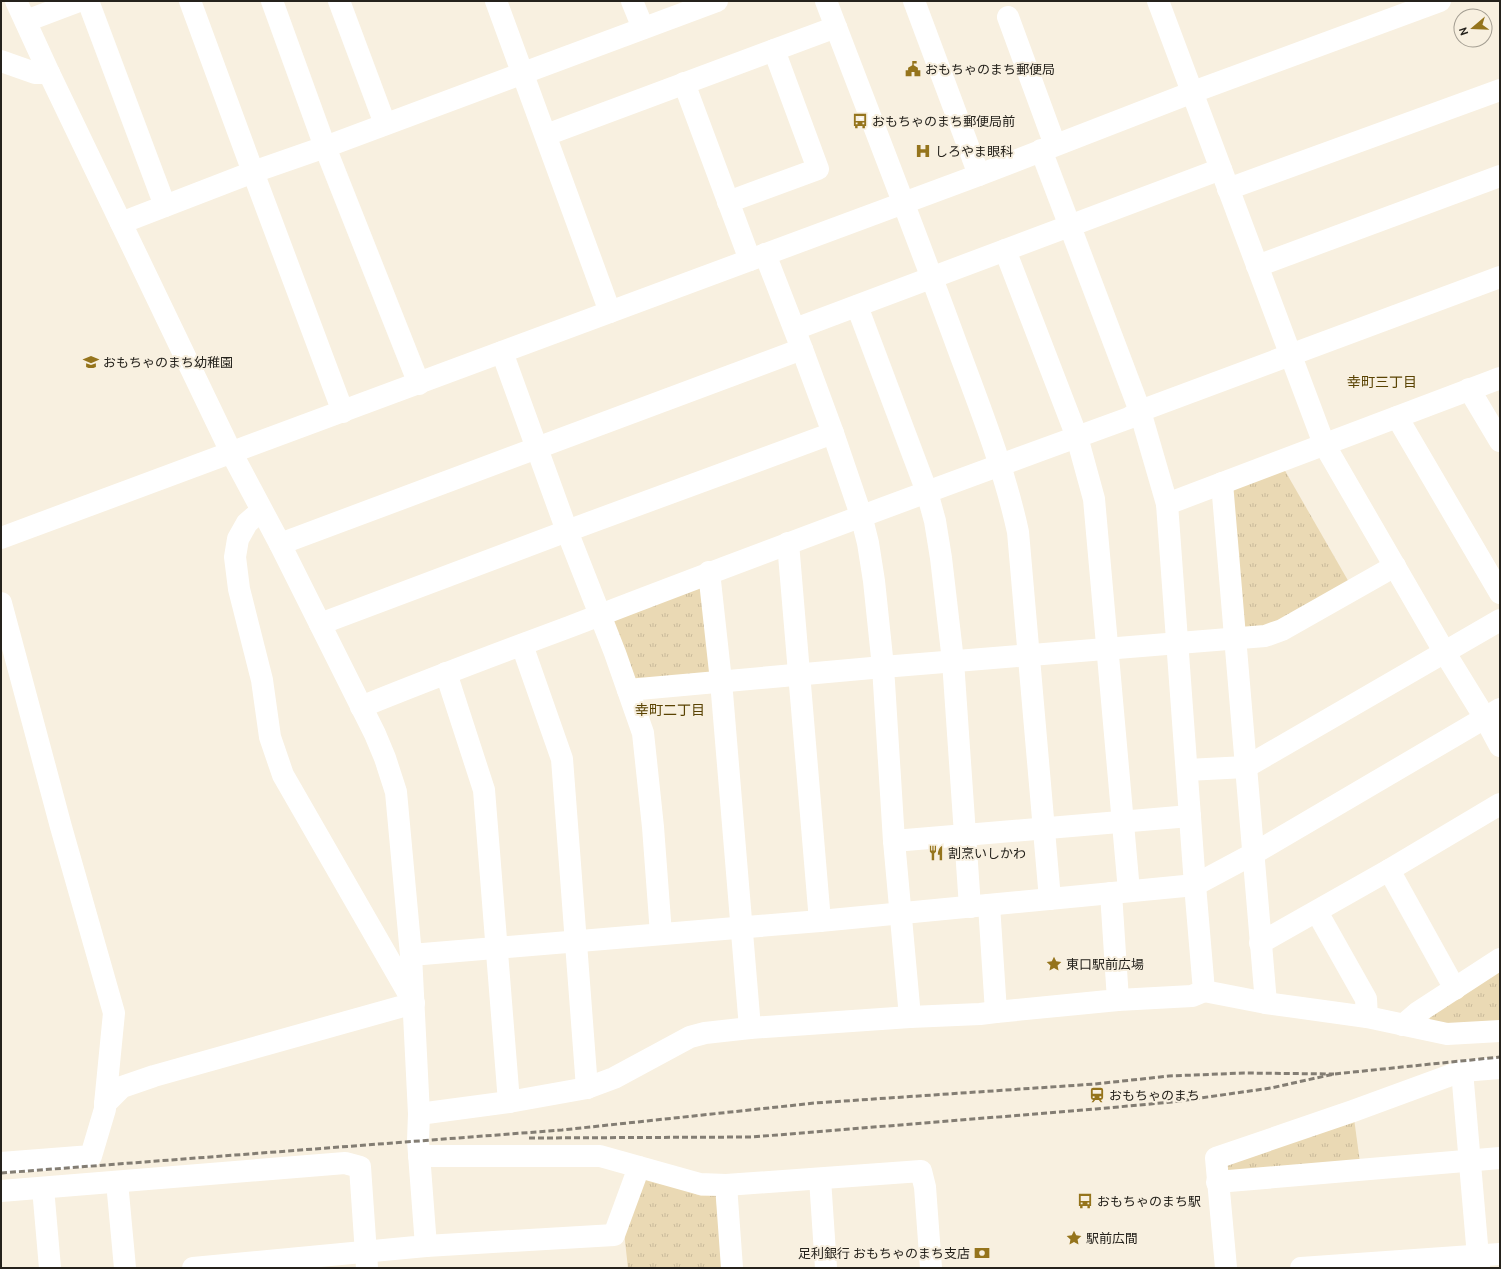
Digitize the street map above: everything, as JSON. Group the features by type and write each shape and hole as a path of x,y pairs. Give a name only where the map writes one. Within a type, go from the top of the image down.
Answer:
{"street":[{"path":"16,1 231,452 261,511 280,544 385,758 396,792 411,955 419,1114 418,1141 426,1246"},
{"path":"26,21 79,1"},
{"path":"88,1 166,206"},
{"path":"190,1 343,412"},
{"path":"272,1 325,147 419,384"},
{"path":"339,1 385,124"},
{"path":"496,1 610,312"},
{"path":"632,1 643,28"},
{"path":"121,223 253,172 325,147 717,1"},
{"path":"826,1 932,277 1001,464 1011,498 1018,532 1050,899"},
{"path":"914,1 979,175"},
{"path":"1159,1 1228,190 1324,444 1445,652 1493,714 1500,746"},
{"path":"1,538 419,384 903,202 979,175 1193,92 1440,1"},
{"path":"1008,17 1048,148 1069,226 1140,411 1167,504 1204,990"},
{"path":"546,135 836,27"},
{"path":"728,202 818,169 774,50"},
{"path":"1,61 35,73 49,72"},
{"path":"684,83 728,202 798,339 833,433 861,515 868,543 874,581 883,667 894,841 910,1017"},
{"path":"1228,190 1500,90"},
{"path":"280,544 538,449 798,339 857,306 1221,169"},
{"path":"1257,266 1500,176"},
{"path":"1005,250 1077,437 1094,499 1122,821 1118,1000"},
{"path":"361,707 709,572 1129,418 1140,411 1500,277"},
{"path":"857,306 927,492 935,521 941,558 953,661 965,835 980,906 996,1012"},
{"path":"502,352 643,733 653,828 660,934"},
{"path":"1167,504 1500,378"},
{"path":"1469,389 1500,441"},
{"path":"1397,417 1500,593"},
{"path":"320,624 833,433"},
{"path":"1222,483 1266,1002"},
{"path":"261,511 247,523 238,539 235,557 239,589 262,680 270,737 283,774 414,1003"},
{"path":"788,543 820,921"},
{"path":"628,690 953,661 1265,636 1282,630 1395,566"},
{"path":"709,572 721,681 750,1028"},
{"path":"1,603 61,827 114,1013 105,1104 91,1156 1,1163"},
{"path":"1187,770 1246,767 1500,620"},
{"path":"522,645 562,759 587,1088"},
{"path":"446,673 484,790 508,1102"},
{"path":"411,955 820,921 1195,885 1253,854 1493,714"},
{"path":"1260,943 1317,912 1500,804"},
{"path":"894,841 1044,827 1190,816"},
{"path":"1389,870 1455,989"},
{"path":"1317,912 1366,999 1367,1017"},
{"path":"1403,1025 1417,1013 1500,959"},
{"path":"419,1114 508,1102 587,1088 614,1078 690,1037 705,1033 750,1028 910,1017 980,1014 1118,1000 1192,996 1204,990 1266,1002 1367,1017 1447,1034 1500,1031"},
{"path":"105,1104 122,1087 154,1076 414,1003"},
{"path":"1226,1268 1216,1158 1462,1071 1500,1068"},
{"path":"1462,1071 1471,1161 1478,1262"},
{"path":"419,1156 600,1156 700,1184 726,1185 921,1171 925,1187 931,1268"},
{"path":"1217,1182 1500,1158"},
{"path":"1,1191 345,1163 360,1167 367,1259"},
{"path":"193,1268 367,1259 426,1246 614,1235 639,1167"},
{"path":"820,1179 826,1268"},
{"path":"118,1182 125,1268"},
{"path":"726,1185 732,1268"},
{"path":"43,1188 50,1268"},
{"path":"1301,1268 1478,1262 1500,1254"}],"green space":[{"path":"1284,469 1350,584 1272,626 1245,631 1232,485"},
{"path":"703,585 713,675 632,680 611,619"},
{"path":"1500,967 1500,1025 1450,1028 1429,1022 1431,1010"},
{"path":"1353,1111 1361,1170 1217,1182 1216,1158"},
{"path":"643,1173 701,1196 716,1196 723,1268 628,1268 624,1232"}],"railway":[{"path":"529,1138 752,1137 1096,1109 1172,1102 1271,1088 1334,1074 1500,1057"},
{"path":"1,1173 562,1130 815,1103 1095,1084 1169,1076 1244,1073 1334,1074"}],"place":[{"name":"おもちゃのまち郵便局","path":"913,69"},
{"name":"おもちゃのまち郵便局前","path":"860,121"},
{"name":"しろやま眼科","path":"923,151"},
{"name":"おもちゃのまち幼稚園","path":"91,362"},
{"name":"割烹いしかわ","path":"936,853"},
{"name":"東口駅前広場","path":"1054,964"},
{"name":"おもちゃのまち","path":"1097,1095"},
{"name":"おもちゃのまち駅","path":"1085,1201"},
{"name":"駅前広間","path":"1074,1238"},
{"name":"足利銀行 おもちゃのまち支店","path":"982,1253"}],"district":[{"name":"幸町三丁目","path":"1382,382"},
{"name":"幸町二丁目","path":"670,710"}]}
